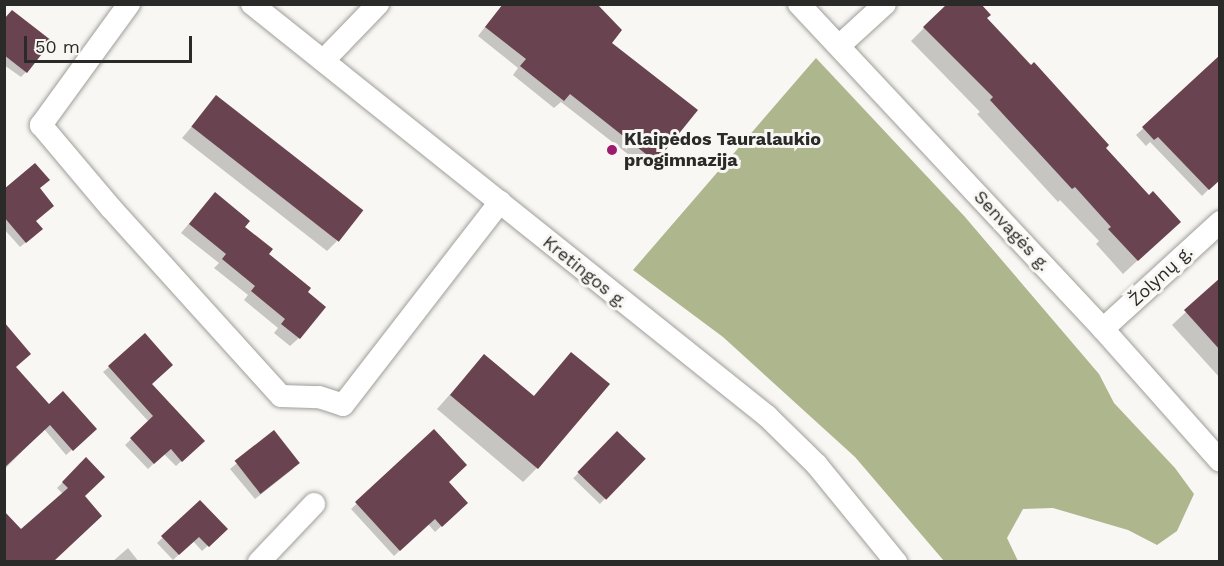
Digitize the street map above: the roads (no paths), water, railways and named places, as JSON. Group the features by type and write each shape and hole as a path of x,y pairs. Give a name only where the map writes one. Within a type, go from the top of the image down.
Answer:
{"street":[{"path":"129,4 41,125 111,208 280,396 319,397 343,405 500,202"},
{"name":"Kretingos g.","path":"252,4 767,416 816,464 896,561"},
{"path":"324,60 378,4"},
{"name":"Senvagės g.","path":"799,4 1103,329 1220,461"},
{"path":"839,46 885,4"},
{"name":"Žolynų g.","path":"1103,329 1220,222"},
{"path":"259,561 314,504"}],"place":[{"name":"Klaipėdos Tauralaukio progimnazija","path":"612,150"}]}
